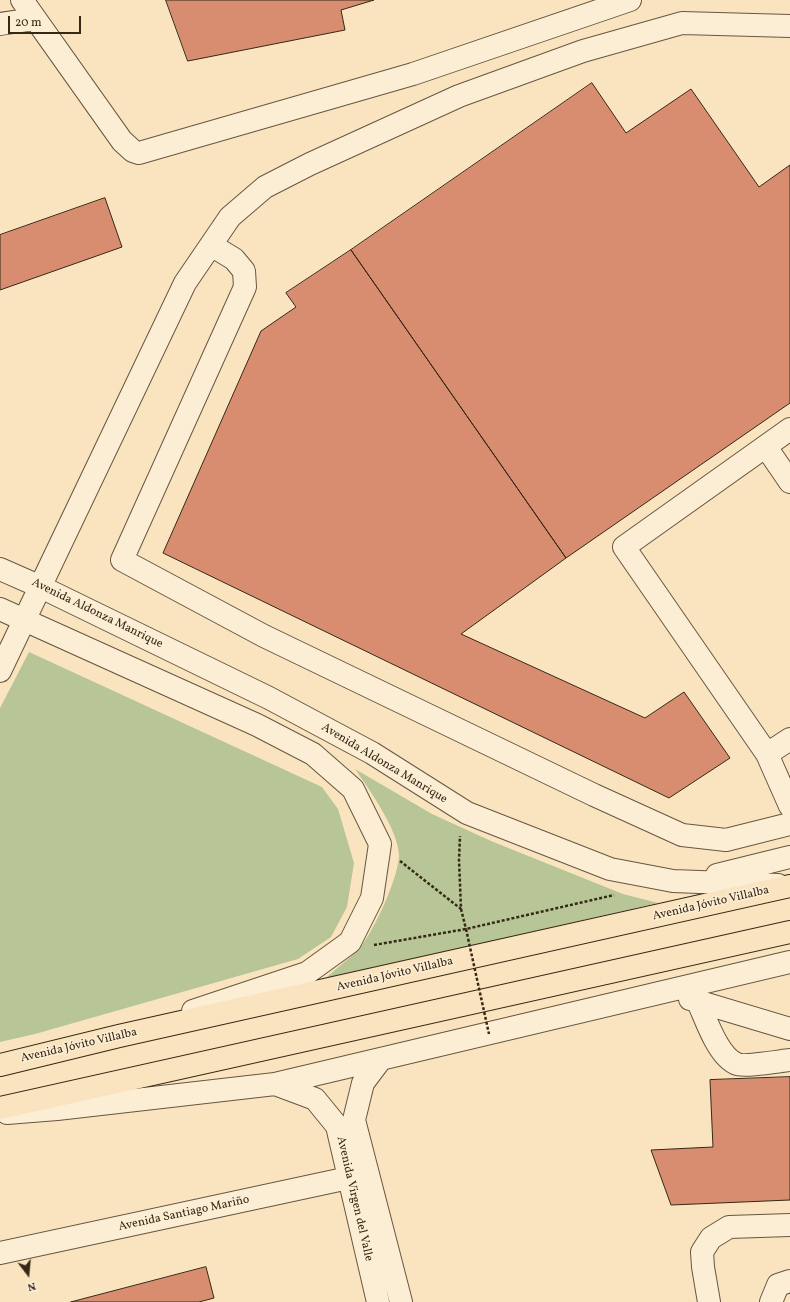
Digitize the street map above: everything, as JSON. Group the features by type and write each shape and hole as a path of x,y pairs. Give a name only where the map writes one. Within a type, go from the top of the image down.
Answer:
{"main road":[{"name":"Avenida Jóvito Villalba","path":"0,1065 119,1036 790,886"},
{"path":"0,1108 790,932"}],"street":[{"path":"22,0 34,19 122,141 133,151 139,153 413,74 630,0"},
{"path":"0,24 34,19"},
{"path":"0,671 185,283 230,217 264,187 310,164 459,96 583,51 682,23 790,26"},
{"path":"211,245 234,259 244,271 245,287 122,560 264,636 586,792 682,834 726,840 790,824"},
{"path":"790,429 624,547 767,754 790,806"},
{"path":"766,447 790,482"},
{"name":"Avenida Aldonza Manrique","path":"0,569 41,587 269,698 372,753 466,813 610,869 673,881 790,886"},
{"path":"0,609 257,725 313,754 353,789 380,844 372,898 350,942 307,973 119,1036"},
{"path":"767,754 790,739"},
{"path":"673,881 725,874 790,857"},
{"path":"0,1114 58,1109 275,1084 790,962"},
{"path":"668,992 790,1029"},
{"path":"698,1002 716,1043 727,1057 738,1064 790,1060"},
{"name":"Avenida Virgen del Valle","path":"378,1302 359,1176 354,1120 363,1084 381,1059"},
{"name":"Avenida Virgen del Valle","path":"275,1084 315,1099 337,1126 386,1240 401,1302"},
{"name":"Avenida Santiago Mariño","path":"0,1253 359,1176"},
{"path":"709,1302 702,1252 711,1238 729,1227 790,1225"},
{"path":"771,1302 778,1285 790,1280"}],"path":[{"path":"466,813 461,824 459,860 461,909 489,1034"},
{"path":"380,844 461,909"},
{"path":"373,946 466,929 620,894"}],"green space":[{"path":"29,652 322,787 338,809 354,863 347,907 331,937 298,959 35,1034 0,1042 0,708"},
{"path":"355,769 432,814 491,841 623,894 658,903 325,979 353,955 367,938 385,903 398,865 398,846 389,823"}],"building":[{"path":"166,0 374,0 341,10 345,30 188,61"},
{"path":"592,83 626,133 691,89 759,187 790,165 790,403 566,558 351,250"},
{"path":"105,198 122,247 0,290 0,235"},
{"path":"351,250 566,558 461,634 645,718 684,692 730,758 669,798 163,553 261,331 296,307 286,293"},
{"path":"790,1077 790,1200 671,1205 651,1150 713,1147 710,1080"},
{"path":"206,1267 214,1298 199,1302 71,1302"}]}
